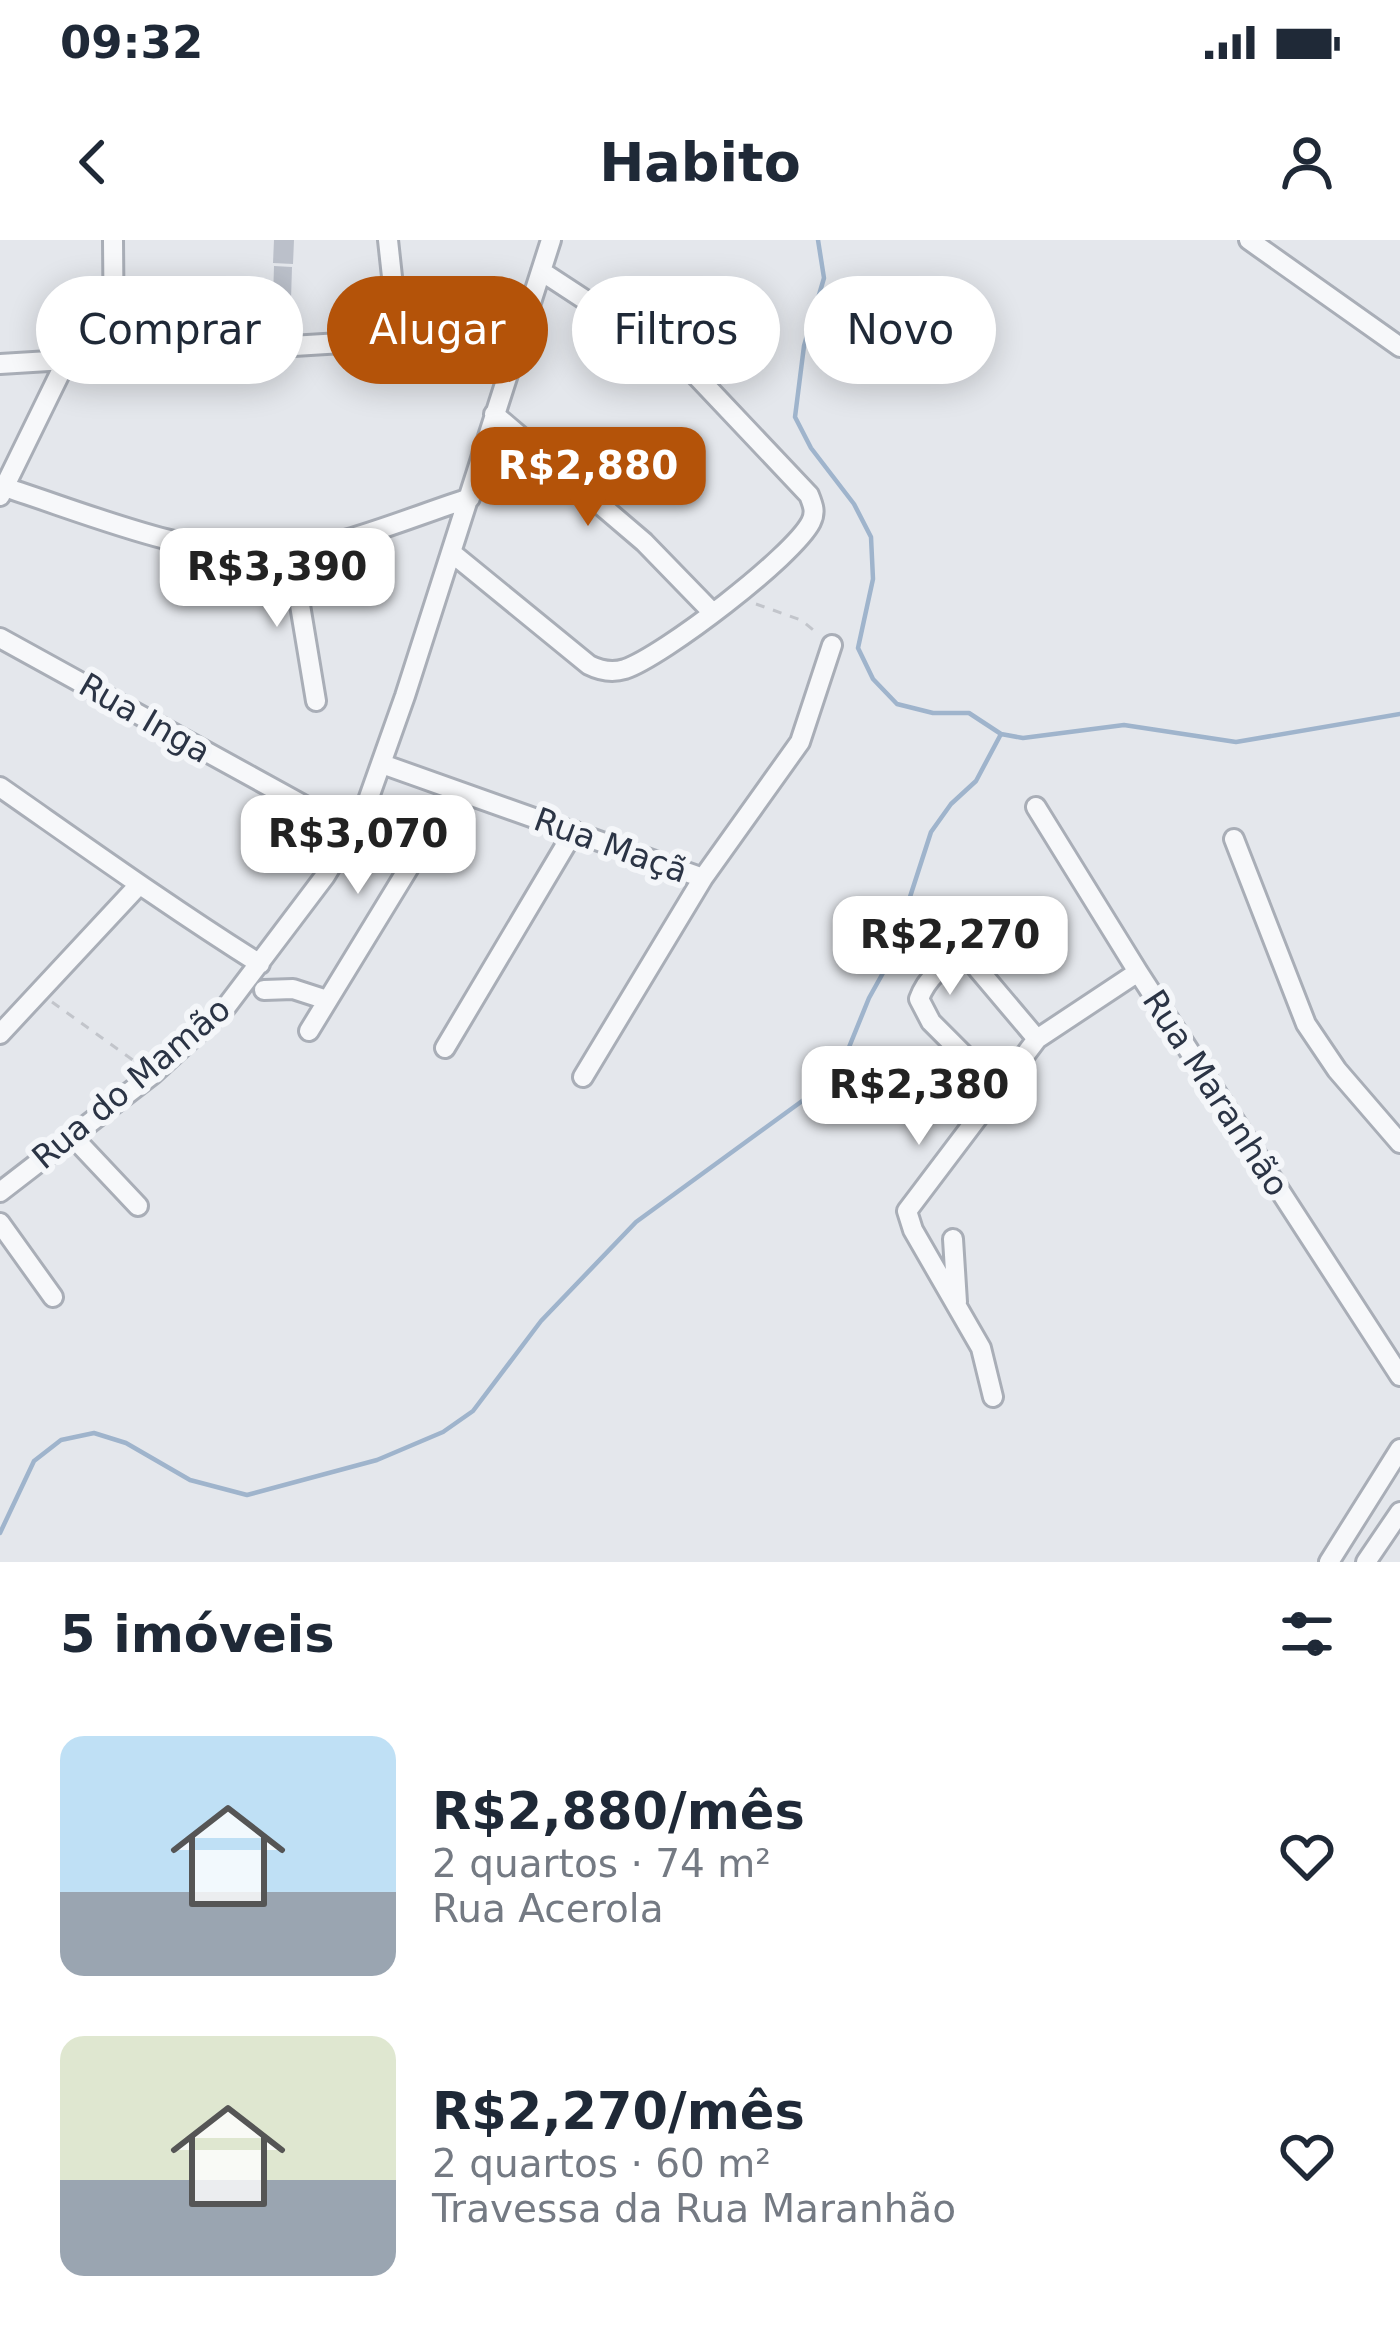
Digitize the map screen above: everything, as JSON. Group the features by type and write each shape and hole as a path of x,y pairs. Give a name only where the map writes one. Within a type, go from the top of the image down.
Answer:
{"street":[{"path":"113,240 113,276"},
{"path":"388,240 392,276"},
{"name":"Rua do Mamão","path":"539,276 551,240"},
{"path":"1249,240 1400,346"},
{"path":"452,553 589,665 600,670 623,669 671,644 751,583 812,520 813,506 797,482 689,368 541,271"},
{"path":"0,364 36,362"},
{"path":"55,384 2,492 187,542 243,552 291,551 470,498"},
{"name":"Rua do Mamão","path":"0,1192 153,1074 226,1007 325,876 352,832 382,764 504,384"},
{"path":"494,414 644,542 711,611"},
{"path":"291,551 316,701"},
{"name":"Rua Inga","path":"0,638 352,832"},
{"path":"583,1077 704,878 800,742 832,645"},
{"name":"Rua Maçã","path":"382,764 704,878"},
{"path":"0,787 137,886 260,964"},
{"path":"309,1031 454,792"},
{"name":"Rua Maranhão","path":"1036,807 1400,1376"},
{"path":"445,1048 574,831"},
{"path":"1234,838 1306,1024 1337,1070 1400,1143"},
{"path":"0,1034 137,886"},
{"path":"999,1090 931,1022 919,999 924,984 966,955 1037,1039"},
{"path":"993,1397 981,1348 913,1230 907,1211 1037,1039 1138,972"},
{"path":"264,990 292,989 327,1000"},
{"path":"73,1137 138,1206"},
{"path":"0,1223 53,1297"},
{"path":"953,1239 957,1307"},
{"path":"1384,1354 1400,1339"},
{"path":"1329,1562 1400,1449"},
{"path":"1366,1562 1400,1512"}],"path":[{"path":"751,601 802,620 832,645"},
{"path":"40,994 153,1074"}],"building":[{"path":"274,240 294,240 293,264 273,263"},
{"path":"274,266 292,267 292,276 274,276"}],"waterway":[{"path":"818,240 824,278 804,346 795,417 871,537 873,579 858,648 873,679 897,704 933,713 969,713 1001,734 1023,738 1124,725 1236,742 1400,714"},
{"path":"0,1533 34,1461 61,1440 94,1433 126,1443 190,1480 247,1495 377,1460 443,1432 473,1411 541,1321 636,1222 820,1088 843,1062 869,998 903,937 909,900 931,832 976,781 1001,734"}]}
